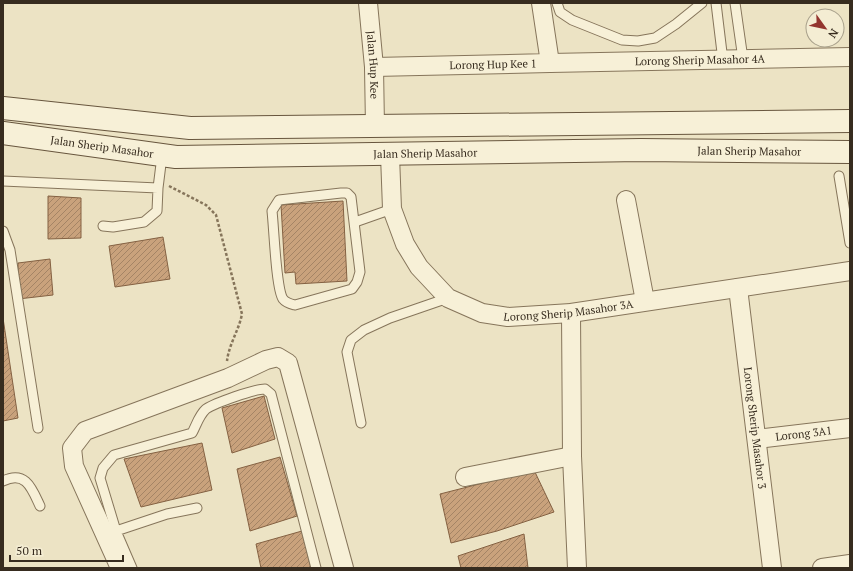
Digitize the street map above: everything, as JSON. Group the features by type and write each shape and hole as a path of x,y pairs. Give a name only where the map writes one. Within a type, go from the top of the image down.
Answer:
{"main road":[{"path":"3,108 190,128 850,121"},
{"name":"Jalan Sherip Masahor","path":"3,133 176,157 390,156 641,150 850,152"}],"street":[{"name":"Jalan Hup Kee","path":"368,3 374,67 376,127"},
{"name":"Lorong Hup Kee 1","path":"374,67 550,63 541,3"},
{"name":"Lorong Sherip Masahor 4A","path":"550,63 724,61 743,59 850,57"},
{"name":"Lorong Sherip Masahor 3A","path":"390,156 392,209 405,244 419,267 448,298 482,313 508,317 571,312 850,271"},
{"path":"626,200 645,300"},
{"name":"Lorong Sherip Masahor 3","path":"738,288 772,568"},
{"path":"571,312 572,456 577,568"},
{"path":"120,568 74,466 72,448 85,431 228,378 266,360 278,357 288,362 344,568"},
{"name":"Lorong 3A1","path":"757,439 850,428"},
{"path":"465,478 572,456"},
{"path":"822,568 850,564"}],"lane":[{"path":"557,3 560,12 572,20 622,40 638,41 655,38 676,24 702,3"},
{"path":"716,3 724,61"},
{"path":"735,3 743,59"},
{"path":"103,226 114,227 144,222 157,211 158,184 162,156"},
{"path":"839,176 850,243"},
{"path":"3,181 158,184"},
{"path":"347,193 351,196 355,222 360,272 357,282 352,289 295,305 284,299 279,285 272,211 279,200 347,193"},
{"path":"355,222 392,209"},
{"path":"3,231 10,250 38,428"},
{"path":"360,423 347,352 351,340 364,330 390,318 448,298"},
{"path":"132,568 116,532 100,478 103,468 114,456 192,433 201,416 207,409 256,389 265,389 271,394 316,568"},
{"path":"3,481 11,477 20,478 30,484 40,506"},
{"path":"116,532 167,514 197,508"}],"path":[{"path":"158,184 206,205 216,215 242,314 240,326 228,353 228,378"}],"building":[{"path":"48,196 81,198 81,238 48,239"},
{"path":"343,201 347,281 296,284 295,272 285,273 281,205"},
{"path":"163,237 170,279 115,287 109,246"},
{"path":"50,259 53,295 18,299 18,263"},
{"path":"3,318 18,418 3,421"},
{"path":"264,396 275,439 232,453 222,408"},
{"path":"202,443 212,490 141,507 124,459"},
{"path":"280,457 297,516 250,531 237,469"},
{"path":"534,470 554,512 497,531 451,543 440,494"},
{"path":"302,531 311,568 261,568 256,544"},
{"path":"524,534 528,568 461,568 458,556"}]}
